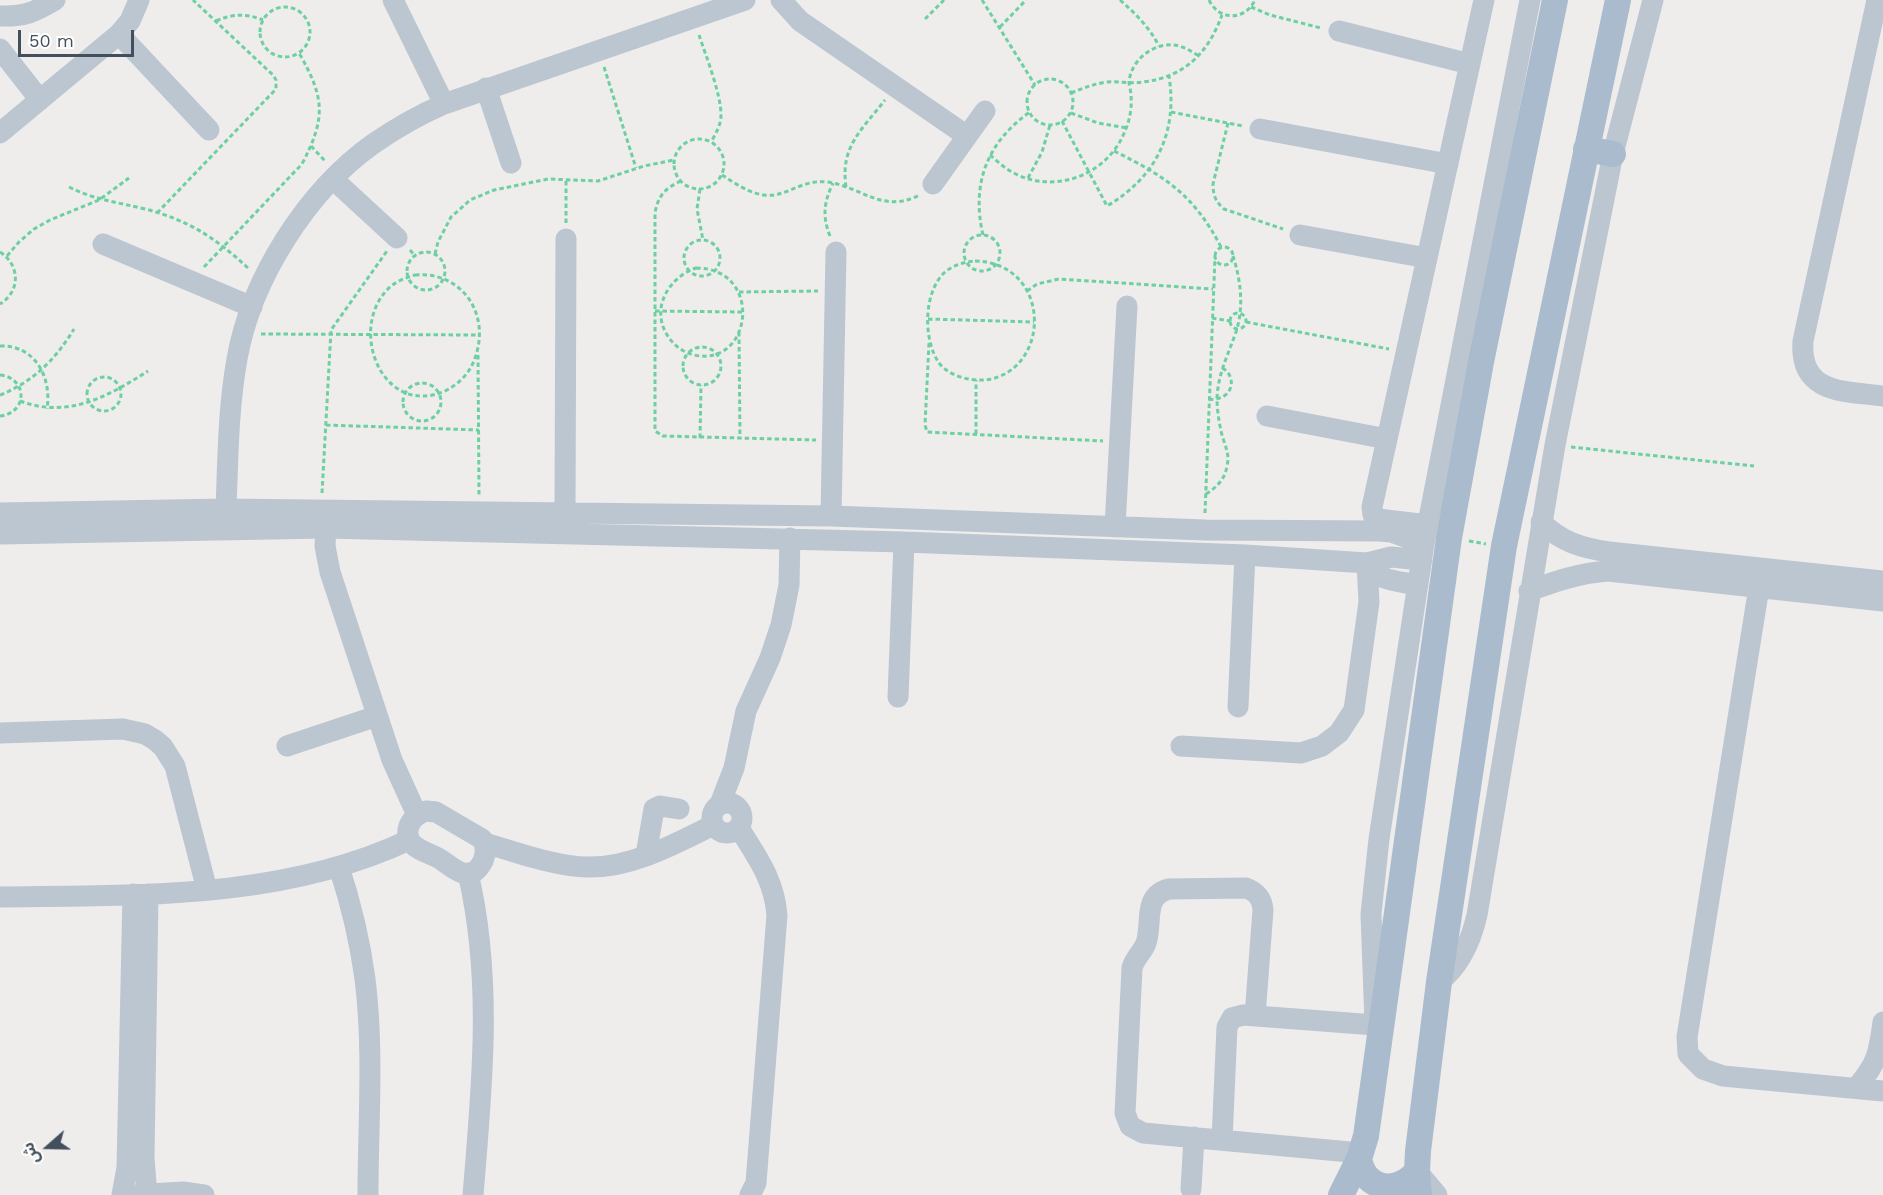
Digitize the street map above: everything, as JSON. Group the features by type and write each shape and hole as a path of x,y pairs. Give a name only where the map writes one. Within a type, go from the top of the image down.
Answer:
{"main road":[{"path":"1341,1195 1360,1156 1366,1136 1449,538 1471,361 1555,0"},
{"path":"1418,1183 1439,982 1504,546 1618,0"},
{"path":"1586,149 1613,154"},
{"path":"1360,1156 1364,1175 1377,1186 1386,1188 1400,1186 1412,1178 1418,1183"}],"street":[{"path":"0,16 30,14 55,0"},
{"path":"0,133 119,34 130,21 139,0"},
{"path":"393,0 444,104"},
{"path":"226,509 230,407 237,357 252,308 273,261 300,218 333,179 372,145 414,118 444,104 599,50 701,11 745,0"},
{"path":"781,0 800,21 967,136"},
{"path":"1425,543 1378,519 1373,515 1372,507 1484,0"},
{"path":"1377,1062 1371,914 1379,840 1425,543 1471,361 1530,0"},
{"path":"1439,982 1456,965 1470,939 1477,915 1555,445 1613,154 1653,0"},
{"path":"1877,0 1805,330 1802,356 1806,370 1816,381 1828,388 1883,396"},
{"path":"1339,31 1470,64"},
{"path":"119,34 209,130"},
{"path":"0,49 40,100"},
{"path":"486,88 511,163"},
{"path":"933,184 985,111"},
{"path":"1260,129 1448,164"},
{"path":"333,179 397,238"},
{"path":"1300,235 1427,258"},
{"path":"564,513 566,238"},
{"path":"104,244 252,308"},
{"path":"831,516 836,252"},
{"path":"1115,527 1127,306"},
{"path":"1267,416 1387,439"},
{"path":"0,513 226,509 323,519 1245,555 1367,563 1425,543"},
{"path":"0,534 480,512 831,516 1205,530 1380,531 1391,532 1425,543"},
{"path":"323,519 330,572 399,778 417,815"},
{"path":"1541,522 1566,542 1599,551 1883,581"},
{"path":"713,825 713,813 720,804 735,768 746,711 782,625 789,585 790,538"},
{"path":"898,697 904,542"},
{"path":"1238,707 1245,555"},
{"path":"1367,563 1376,575 1383,579 1418,585"},
{"path":"1181,746 1301,753 1322,746 1339,733 1354,710 1369,602 1367,563"},
{"path":"1529,591 1585,572 1608,571 1883,601"},
{"path":"1759,587 1687,1037 1688,1054 1703,1069 1723,1076 1883,1091"},
{"path":"287,746 377,716"},
{"path":"0,733 123,729 145,734 155,740 163,747 175,766 207,890"},
{"path":"713,825 723,833 734,832 740,819 735,768"},
{"path":"720,804 732,803 767,873 774,894 777,915 754,1193"},
{"path":"646,855 654,809 660,806 679,809"},
{"path":"484,843 484,858 481,864 468,873 456,872 442,860 418,849 409,840 409,826 417,815 426,811 436,812 476,834 484,843 586,868 620,864 713,825"},
{"path":"0,897 141,894 207,890 271,882 339,867 409,840"},
{"path":"339,867 358,936 368,1005 368,1195"},
{"path":"468,873 478,925 484,1013 483,1075 473,1195"},
{"path":"1255,1016 1263,910 1260,898 1252,890 1246,888 1169,889 1158,893 1151,902 1146,942 1135,958 1132,968 1125,1113 1130,1126 1136,1130 1360,1156"},
{"path":"141,894 135,1168 147,1195"},
{"path":"1222,1140 1228,1022 1238,1015 1375,1025"},
{"path":"1856,1088 1866,1077 1879,1052 1883,1022"},
{"path":"1191,1189 1194,1137"},
{"path":"135,1168 121,1195 183,1192 204,1195"},
{"path":"1418,1183 1437,1195"}],"path":[{"path":"157,213 276,89 276,80 273,75 194,0"},
{"path":"278,0 278,7"},
{"path":"925,19 944,0"},
{"path":"982,0 1035,85"},
{"path":"1000,27 1026,0"},
{"path":"1120,0 1142,20 1152,32 1159,46"},
{"path":"1209,0 1212,7 1222,15 1228,16 1241,15 1251,7 1255,0"},
{"path":"278,7 297,9 310,24 308,44 299,53 286,57 280,57 268,51 260,33 266,14 278,7"},
{"path":"1251,7 1270,15 1339,31"},
{"path":"701,11 721,115 718,129 711,142"},
{"path":"216,21 239,14 251,15 263,20"},
{"path":"1071,93 1106,82 1129,83 1160,80 1178,72 1199,56 1216,32 1222,15"},
{"path":"990,155 1004,167 1028,178 1055,182 1073,179 1089,172 1105,161 1114,151 1127,128 1132,96 1129,83 1132,70 1138,60 1148,51 1159,46 1173,45 1186,48 1199,56"},
{"path":"599,50 636,168"},
{"path":"191,281 302,164 317,130 319,108 314,79 299,53"},
{"path":"1062,121 1107,206 1135,187 1150,169 1163,145 1171,112 1169,76"},
{"path":"1046,79 1064,83 1071,93 1073,103 1070,113 1062,121 1050,124 1039,121 1030,112 1029,95 1035,85 1046,79"},
{"path":"846,187 845,158 851,144 896,87"},
{"path":"983,235 979,219 979,194 984,170 990,155 1007,131 1030,112"},
{"path":"1171,112 1260,129"},
{"path":"1070,113 1098,123 1127,128"},
{"path":"1228,123 1213,184 1213,194 1217,203 1233,213 1300,235"},
{"path":"1028,178 1042,152 1050,124"},
{"path":"698,139 711,142 723,156 722,175 713,185 700,189 693,188 681,181 675,171 674,160 685,143 698,139"},
{"path":"1114,151 1165,179 1191,203 1208,224 1221,247 1230,249 1233,256 1241,286 1240,313 1237,329 1222,368 1217,399 1228,458 1222,479 1206,494"},
{"path":"435,254 438,242 451,217 470,200 518,184 548,179 598,181 636,168 674,160"},
{"path":"722,175 760,195 779,195 812,182 833,183 872,198 894,203 909,201 922,194 933,184"},
{"path":"7,256 34,229 99,200 129,178"},
{"path":"566,179 566,238"},
{"path":"681,181 671,185 663,192 657,202 655,213 655,431 663,436 833,441"},
{"path":"833,183 824,210 825,224 836,252"},
{"path":"69,187 99,200 157,213 203,231 225,246 263,282"},
{"path":"700,189 697,209 702,240"},
{"path":"983,235 989,236 998,245 1000,251 993,268 981,272 969,266 964,255 966,243 971,238 983,235"},
{"path":"323,519 331,334 334,324 397,238"},
{"path":"702,240 708,241 717,249 720,260 715,271 702,277 688,271 684,261 685,250 692,243 702,240"},
{"path":"1205,530 1213,289 1215,257 1221,247"},
{"path":"0,252 7,256 15,269 15,285 8,299 0,304"},
{"path":"420,253 435,254 443,262 443,278 436,287 426,290 415,286 408,277 407,268 411,259 420,253"},
{"path":"1215,257 1219,264 1227,266 1233,260 1233,256"},
{"path":"986,261 997,263 1017,276 1027,291 1034,311 1034,334 1015,367 994,378 976,380 960,377 940,364 933,351 928,319 932,296 943,274 958,264 986,261"},
{"path":"739,332 726,348 716,353 696,355 676,347 664,331 661,312 666,292 678,276 688,271 706,268 715,271 733,284 739,292 744,312 739,332 740,439"},
{"path":"426,274 443,278 457,285 471,302 478,322 476,356 459,383 439,393 417,396 405,393 395,388 380,371 373,354 371,334 375,312 386,291 408,277 426,274"},
{"path":"1027,291 1037,284 1059,279 1213,289"},
{"path":"739,292 835,291"},
{"path":"655,312 744,312"},
{"path":"1230,321 1233,314 1240,313 1245,316 1246,322 1243,327 1237,329"},
{"path":"1212,318 1230,321 1237,329"},
{"path":"928,319 1034,322"},
{"path":"1246,322 1406,352"},
{"path":"0,395 19,386 42,370 60,351 74,329"},
{"path":"244,334 479,335"},
{"path":"930,338 925,429 931,433 1120,442"},
{"path":"478,344 480,512"},
{"path":"0,346 21,350 33,358 42,370 49,395 46,409"},
{"path":"702,347 716,353 721,363 719,375 711,383 701,385 689,381 683,370 684,358 688,353 692,349 702,347"},
{"path":"1209,400 1227,394 1231,388 1231,377 1227,370 1222,368"},
{"path":"20,401 46,409 61,409 89,401 120,387 147,371"},
{"path":"0,375 9,377 19,386 20,401 13,412 0,416"},
{"path":"108,377 120,387 121,398 111,409 101,410 92,406 89,401 87,391 92,381 97,378 108,377"},
{"path":"976,380 976,435"},
{"path":"425,383 431,385 439,393 441,402 436,414 425,421 418,421 407,414 404,409 402,402 405,393 412,385 425,383"},
{"path":"700,438 701,385"},
{"path":"326,424 479,430"},
{"path":"1555,445 1754,466"},
{"path":"1449,538 1504,546"}]}
